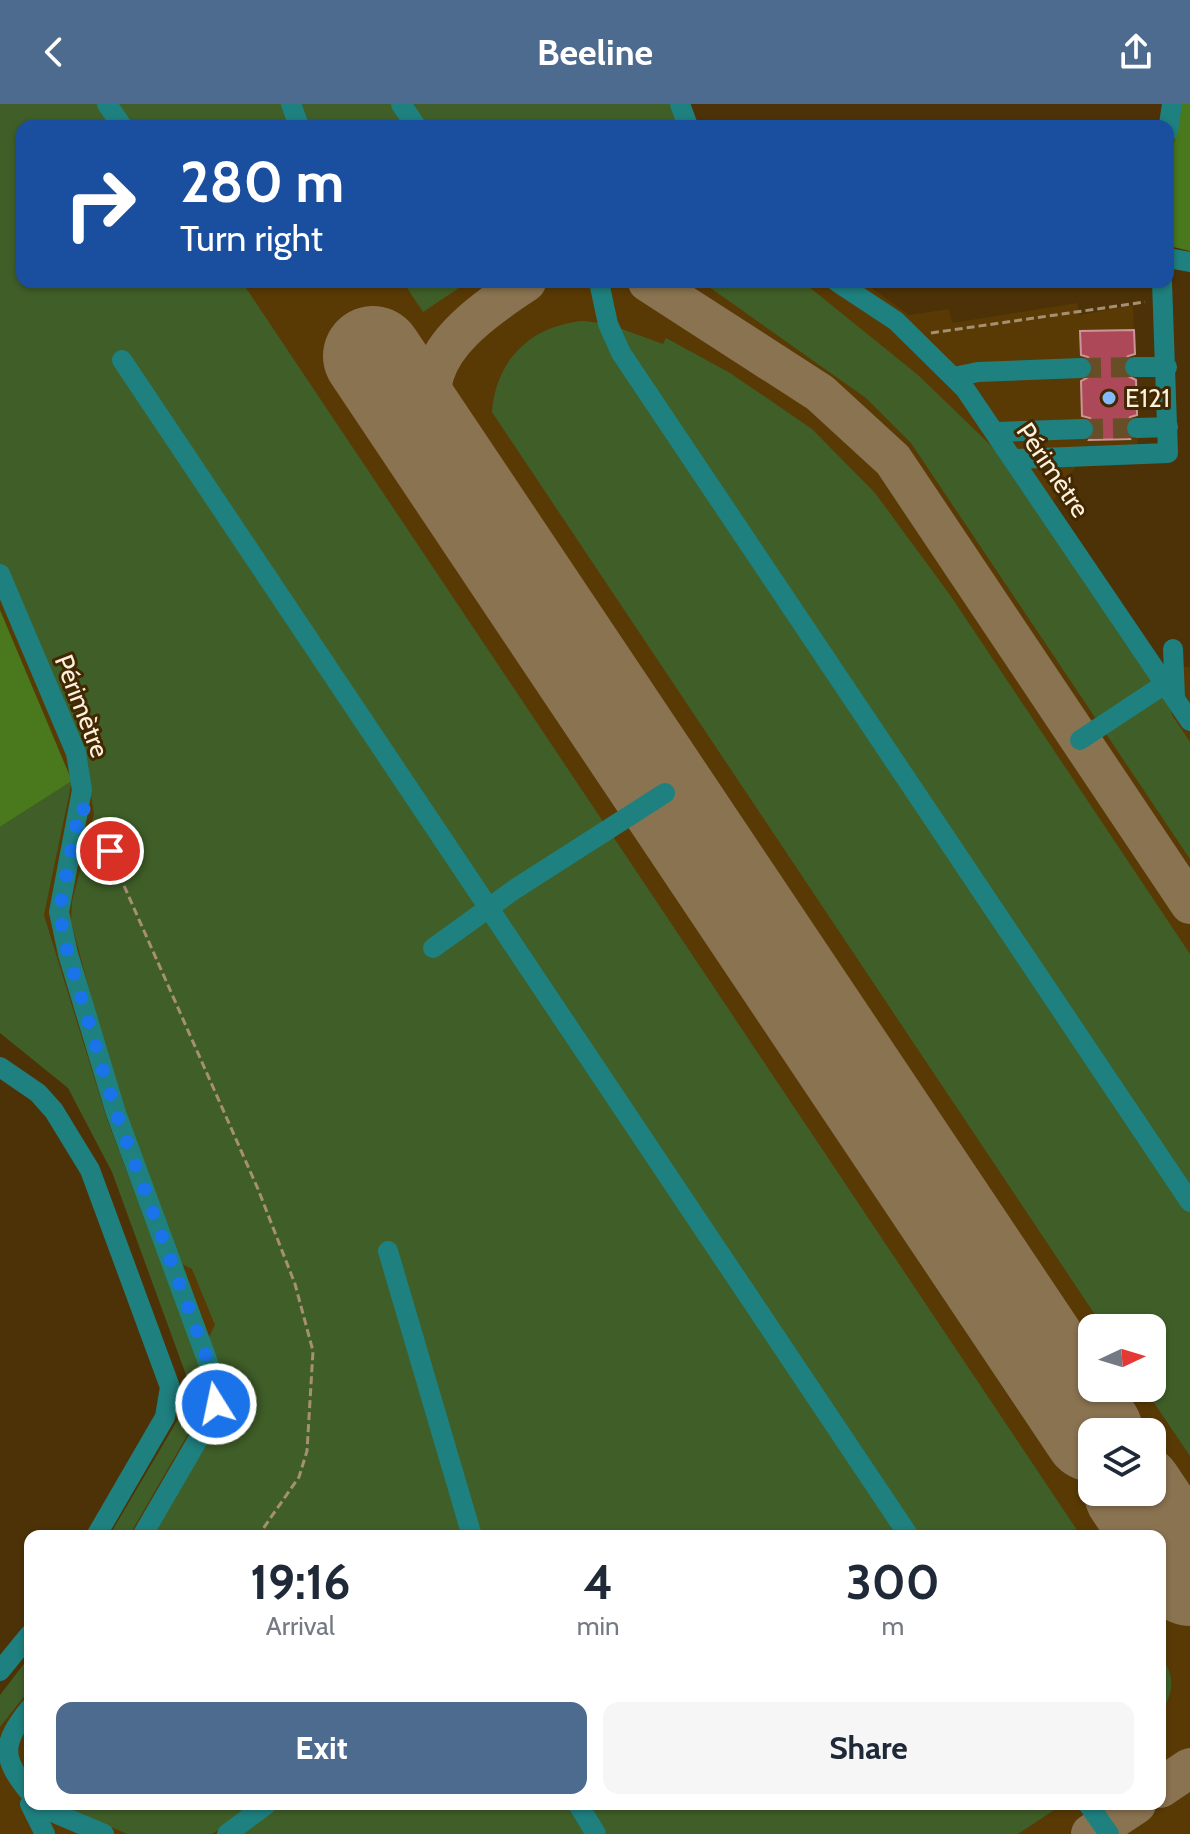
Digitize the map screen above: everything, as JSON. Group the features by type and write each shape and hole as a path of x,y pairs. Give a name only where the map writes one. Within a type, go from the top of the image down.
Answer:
{"lane":[{"path":"600,288 608,324 621,353 1190,1202"},
{"name":"Périmètre","path":"845,288 911,335 954,377 996,432 1190,721"},
{"path":"1014,459 1168,453 1163,292"},
{"path":"122,360 905,1530"},
{"path":"1135,367 1167,367"},
{"path":"954,377 978,372 1081,368"},
{"path":"1137,428 1168,427"},
{"path":"996,432 1083,429"},
{"name":"Périmètre","path":"0,574 76,753 82,780 80,806 59,912 68,954 116,1113 216,1384 216,1404 207,1424 145,1530"},
{"path":"1080,740 1170,691 1173,649"},
{"path":"433,948 492,909 515,889 665,793"},
{"path":"0,1067 38,1093 54,1111 90,1170 170,1387 165,1417 99,1530"},
{"path":"388,1251 470,1530"},
{"path":"0,1671 24,1641"},
{"path":"24,1715 9,1734 3,1749 24,1786"},
{"path":"33,1810 45,1834"},
{"path":"51,1810 104,1834"},
{"path":"227,1834 259,1810"},
{"path":"582,1810 596,1834"},
{"path":"1092,1810 1109,1834"}],"path":[{"path":"911,335 1079,314 1135,302 1163,292"},
{"path":"80,806 98,823 258,1189 295,1284 313,1351 307,1451 299,1477 262,1530"}],"shaded area":[{"path":"0,104 16,120 16,288 871,288 909,315 949,309 952,323 1077,303 1080,315 1133,305 1138,461 1078,463 1053,501 1163,667 1190,667 1190,1834 0,1834 0,1727 24,1697 24,1810 1166,1810 1166,1530 132,1530 195,1422 198,1361 107,1119 44,915 72,781 0,610"}],"green space":[{"path":"0,104 673,104 679,120 16,120 16,288 246,288 1077,1530 154,1530 216,1424 208,1339 215,1325 192,1269 180,1263 115,1088 71,921 72,902 94,814 86,764 0,564"},
{"path":"1179,104 1190,104 1190,251 1174,247 1174,142"},
{"path":"407,288 459,288 423,312"},
{"path":"710,288 810,288 918,375 1009,463 1168,699 1172,715 1190,742 1190,859 911,443 866,398"},
{"path":"584,321 608,324 663,344 666,338 730,373 812,429 875,493 950,595 1190,954 1190,1456 1153,1402 1166,1402 1166,1314 1095,1314 492,412 495,393 509,361 533,338 565,324"},
{"path":"0,610 72,781 0,827"},
{"path":"72,781 44,915 107,1119 198,1361 202,1384 195,1422 132,1530 113,1530 193,1394 112,1172 68,1088 0,1033 0,827"},
{"path":"24,1664 24,1697 0,1727 0,1695"},
{"path":"1166,1665 1171,1678 1166,1703"},
{"path":"73,1810 246,1810 212,1834 127,1834"},
{"path":"270,1810 574,1810 589,1834 239,1834"},
{"path":"592,1810 1054,1810 1018,1834 607,1834"}],"building":[{"name":"E121","path":"1134,330 1135,354 1128,356 1122,366 1124,374 1136,380 1137,415 1130,417 1124,428 1130,439 1089,440 1096,428 1090,418 1082,416 1081,381 1092,375 1094,367 1088,357 1081,355 1080,331"}],"taxiway":[{"path":"469,499 448,461 436,429 431,400 434,375 445,351 464,329 517,288"},
{"path":"657,288 820,393 893,460 1190,904"},
{"path":"1166,1784 1190,1768"},
{"path":"1091,1834 1127,1810"}],"runway":[{"path":"373,356 1084,1418"},
{"path":"1143,1506 1159,1530"},
{"path":"1166,1540 1190,1576"}],"tunnel":[{"path":"1081,368 1135,367"},
{"path":"1083,429 1137,428"}],"place":[{"name":"E121","path":"1109,398"}],"route":[{"path":"110,851 98,823 80,806 59,912 68,954 116,1113 216,1384 216,1404"}]}
